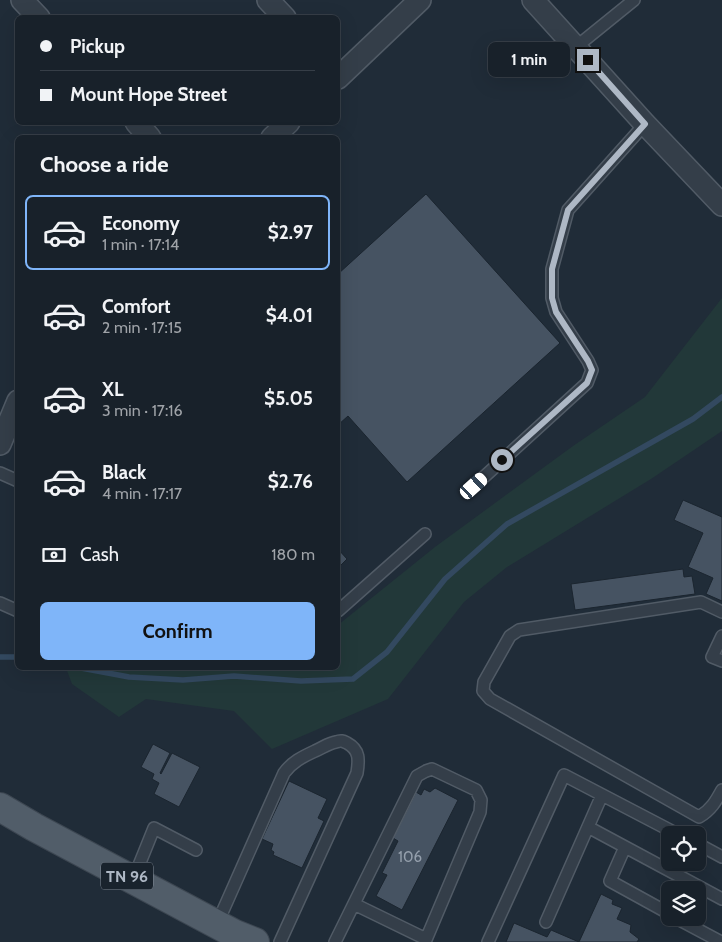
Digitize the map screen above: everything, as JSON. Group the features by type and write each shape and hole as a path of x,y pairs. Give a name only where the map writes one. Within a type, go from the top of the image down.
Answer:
{"main road":[{"name":"TN 96","path":"0,807 234,935"}],"street":[{"path":"22,0 35,15"},
{"path":"268,0 282,15"},
{"path":"340,74 420,0"},
{"path":"533,0 645,124 722,205"},
{"path":"139,125 147,135"},
{"path":"275,135 285,125"},
{"path":"0,444 9,409"}],"lane":[{"path":"576,47 634,0"},
{"path":"474,486 587,383 592,370 556,312 552,298 552,269 568,210 645,124"},
{"path":"0,473 15,480"},
{"path":"340,609 425,534"},
{"path":"722,612 700,602 518,630 510,636 484,682 483,691 490,699 699,817 714,805 722,790"},
{"path":"0,603 15,610"},
{"path":"722,636 712,657 722,661"},
{"path":"234,935 284,773 288,766 296,760 334,742 343,740 353,746 358,753 357,773 280,942"},
{"path":"335,942 417,776 426,770 432,769 476,790 481,800 480,812 426,941 354,904"},
{"path":"488,942 564,775 662,826"},
{"path":"546,922 602,795"},
{"path":"588,827 722,899"},
{"path":"133,880 154,828 196,850"},
{"path":"625,847 610,881 661,909"},
{"path":"706,848 722,857"},
{"path":"691,926 721,942"}],"green space":[{"path":"722,298 722,431 651,479 507,567 464,602 388,699 272,749 234,711 146,699 119,717 72,684 67,670 340,670 340,623 435,547 573,446 645,397"}],"building":[{"path":"426,194 560,343 407,482 348,416 340,423 340,272"},
{"path":"683,500 722,517 722,601 706,594 713,578 688,567 703,533 674,520"},
{"path":"340,551 347,559 340,566"},
{"path":"683,569 684,577 692,576 695,594 575,610 571,584"},
{"path":"153,744 170,753 161,774 172,753 200,767 179,807 154,794 159,783 152,779 154,774 141,767"},
{"path":"289,781 327,799 318,818 324,821 302,868 273,855 274,852 271,850 273,844 262,839"},
{"path":"435,788 458,800 402,910 376,896 387,875 382,873 398,841 393,838 416,792 421,795 424,789 430,792"},
{"path":"601,894 613,900 612,904 622,908 617,919 631,925 630,932 639,939 637,942 579,942"},
{"path":"514,923 547,937 551,930 579,942 506,942"}],"waterway":[{"path":"92,670 129,677 183,680 234,676 301,681 353,679 387,652 445,579 507,524 693,419 722,397"},
{"path":"0,657 15,657"}],"route":[{"path":"502,460 587,383 592,370 556,312 552,298 552,269 568,210 645,124 588,60"}]}
